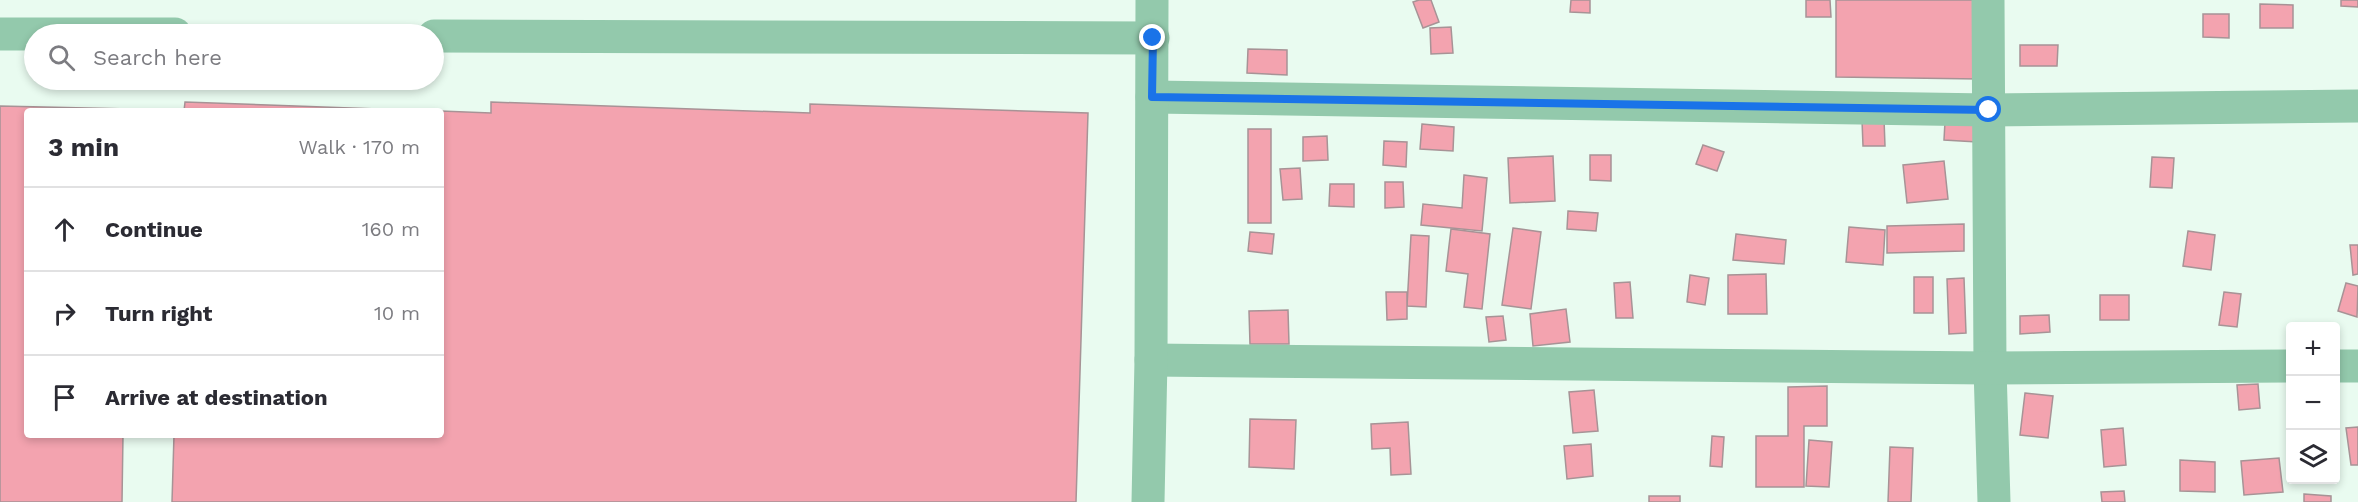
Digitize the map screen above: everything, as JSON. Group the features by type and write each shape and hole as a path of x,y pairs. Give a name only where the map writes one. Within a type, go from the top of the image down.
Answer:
{"street":[{"path":"1148,502 1151,360 1152,0"},
{"path":"1988,0 1990,368 1994,502"},
{"path":"0,34 24,34"},
{"path":"444,36 1153,38"},
{"path":"1152,97 1989,110 2358,106"},
{"path":"1151,360 1990,368 2286,366"},
{"path":"2340,366 2358,366"}],"building":[{"path":"1431,0 1439,22 1423,28 1413,2"},
{"path":"1571,0 1590,0 1590,13 1570,12"},
{"path":"1806,0 1830,0 1831,17 1806,17"},
{"path":"1836,0 1980,0 1979,79 1836,77"},
{"path":"2341,0 2358,0 2358,7 2341,6"},
{"path":"2260,4 2293,5 2293,28 2260,28"},
{"path":"2203,14 2229,14 2229,38 2203,37"},
{"path":"1451,27 1453,53 1431,54 1430,28"},
{"path":"2020,45 2058,45 2057,66 2020,66"},
{"path":"1248,49 1287,50 1287,75 1247,73"},
{"path":"185,102 351,108 184,108"},
{"path":"491,102 810,113 810,104 1088,113 1076,502 172,502 174,438 444,438 444,111 491,113"},
{"path":"1946,103 1980,106 1977,142 1944,140"},
{"path":"0,106 87,108 24,108 24,438 123,438 122,502 0,502"},
{"path":"1884,119 1885,146 1863,146 1862,120"},
{"path":"1422,124 1454,127 1453,151 1420,149"},
{"path":"1248,129 1271,129 1271,223 1248,223"},
{"path":"1327,136 1328,160 1303,161 1303,137"},
{"path":"1384,141 1407,142 1406,167 1383,165"},
{"path":"1703,145 1724,152 1717,171 1696,164"},
{"path":"1590,155 1611,155 1611,181 1590,180"},
{"path":"1553,156 1555,201 1510,203 1508,158"},
{"path":"2152,157 2174,158 2172,188 2150,187"},
{"path":"1944,161 1948,199 1907,203 1903,165"},
{"path":"1300,168 1302,199 1283,200 1280,169"},
{"path":"1464,175 1487,178 1482,231 1421,225 1423,204 1462,208"},
{"path":"1385,182 1403,182 1404,207 1385,208"},
{"path":"1330,184 1354,184 1354,207 1329,206"},
{"path":"1568,211 1598,213 1596,231 1567,229"},
{"path":"1964,224 1964,251 1887,253 1887,226"},
{"path":"1849,227 1885,230 1883,265 1846,262"},
{"path":"1513,228 1541,232 1531,309 1502,305"},
{"path":"1451,229 1490,234 1482,309 1464,307 1468,274 1446,271"},
{"path":"2188,231 2215,235 2211,270 2183,266"},
{"path":"1250,232 1274,234 1272,254 1248,251"},
{"path":"1736,234 1786,240 1784,264 1733,260"},
{"path":"1411,235 1429,236 1426,307 1407,306"},
{"path":"2350,245 2358,245 2358,274 2353,275"},
{"path":"1766,274 1767,314 1728,314 1728,275"},
{"path":"1690,275 1709,278 1705,305 1687,302"},
{"path":"1914,277 1933,277 1933,313 1914,313"},
{"path":"1964,278 1966,333 1949,334 1947,279"},
{"path":"1630,282 1633,318 1616,318 1614,283"},
{"path":"2346,283 2358,286 2357,317 2338,311"},
{"path":"1386,292 1407,292 1407,319 1387,320"},
{"path":"2224,292 2241,294 2237,327 2219,325"},
{"path":"2100,295 2129,295 2129,320 2100,320"},
{"path":"1566,309 1570,342 1533,346 1530,314"},
{"path":"1288,310 1289,344 1250,344 1249,311"},
{"path":"2049,315 2050,332 2020,334 2020,316"},
{"path":"1503,316 1506,340 1489,342 1486,317"},
{"path":"2258,384 2260,408 2239,410 2237,385"},
{"path":"1827,386 1827,426 1804,426 1804,487 1756,487 1756,436 1788,436 1788,387"},
{"path":"1594,390 1598,431 1573,433 1569,392"},
{"path":"2025,393 2053,396 2048,438 2020,435"},
{"path":"1250,419 1296,420 1294,469 1249,467"},
{"path":"1408,422 1411,474 1391,475 1390,448 1372,449 1371,424"},
{"path":"2358,427 2358,465 2351,465 2346,428"},
{"path":"2123,428 2126,465 2104,467 2101,430"},
{"path":"1712,436 1724,437 1722,467 1710,466"},
{"path":"1809,440 1832,442 1829,487 1806,486"},
{"path":"1591,444 1593,476 1567,479 1564,446"},
{"path":"1890,447 1913,448 1911,502 1888,502"},
{"path":"2279,458 2283,492 2244,495 2241,461"},
{"path":"2180,460 2215,462 2215,492 2180,491"},
{"path":"2124,491 2125,502 2102,502 2101,492"},
{"path":"2304,494 2331,496 2331,502 2304,502"},
{"path":"1649,496 1680,496 1680,502 1649,502"}],"route":[{"path":"1153,38 1152,97 1989,110"}]}
